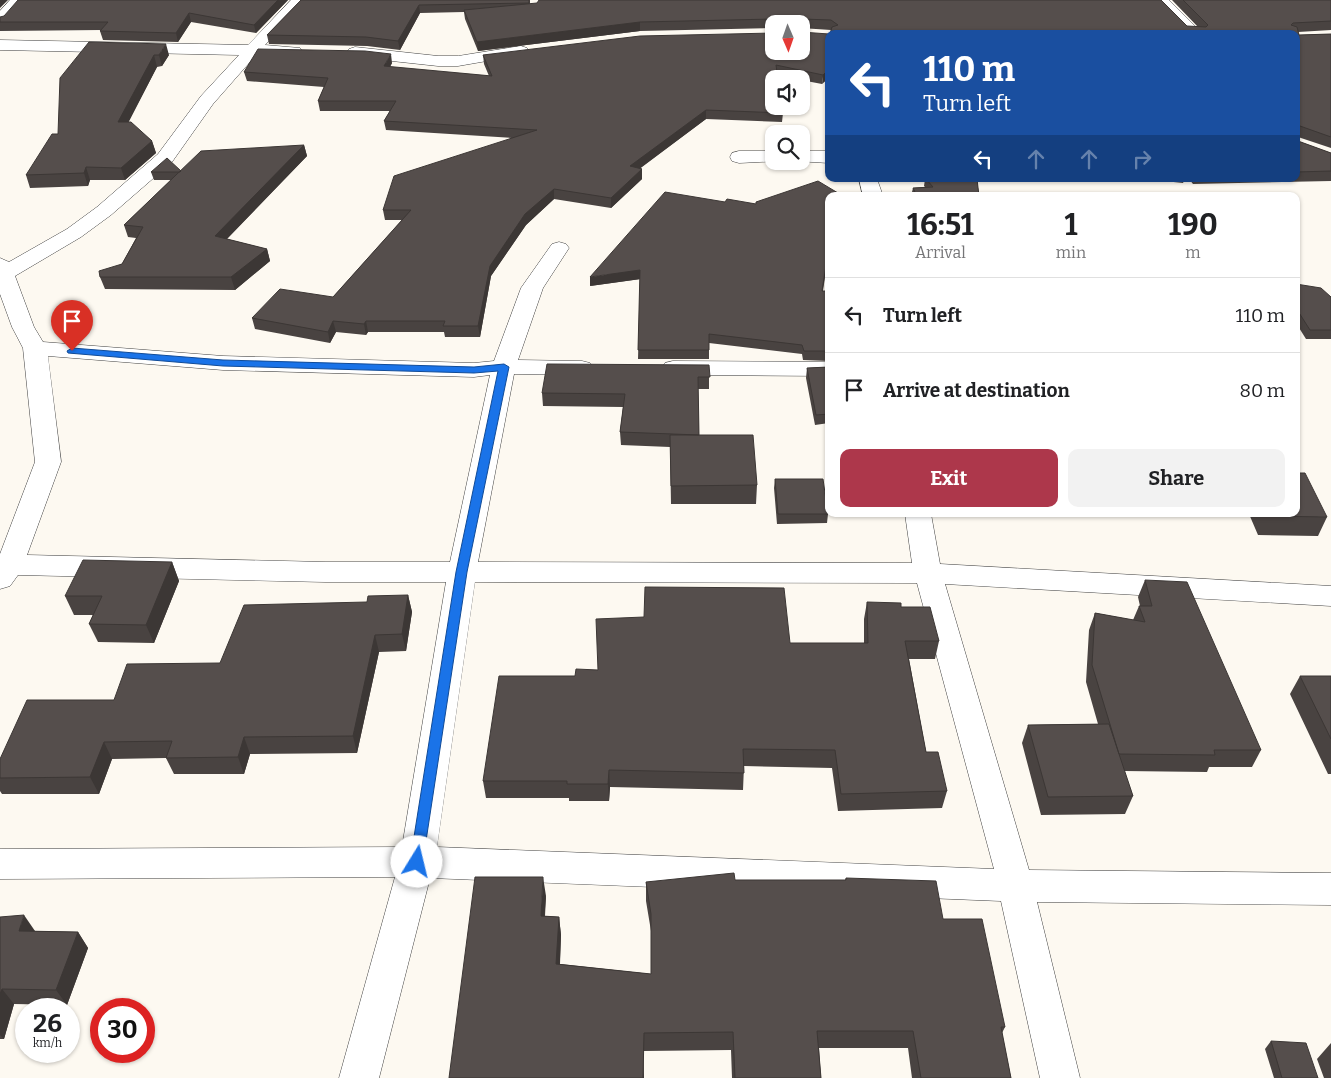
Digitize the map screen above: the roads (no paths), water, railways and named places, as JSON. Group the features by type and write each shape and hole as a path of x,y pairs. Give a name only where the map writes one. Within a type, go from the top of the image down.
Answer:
{"street":[{"path":"0,20 18,0"},
{"path":"300,0 251,51 208,100 165,158 104,211 74,233 2,268 23,327 35,348 48,462 5,572 928,573 1331,596"},
{"path":"1160,0 1191,30"},
{"path":"0,45 306,52"},
{"path":"342,52 396,55 438,61 458,61 536,50"},
{"path":"739,157 765,157"},
{"path":"810,157 825,157"},
{"path":"359,1078 417,862 462,572 504,367 532,288 559,248"},
{"path":"35,348 223,363 474,370 504,367 602,368"},
{"path":"652,368 825,369"},
{"path":"919,517 928,573 1004,838 1060,1078"},
{"path":"0,864 417,862 1016,886 1331,889"}]}
